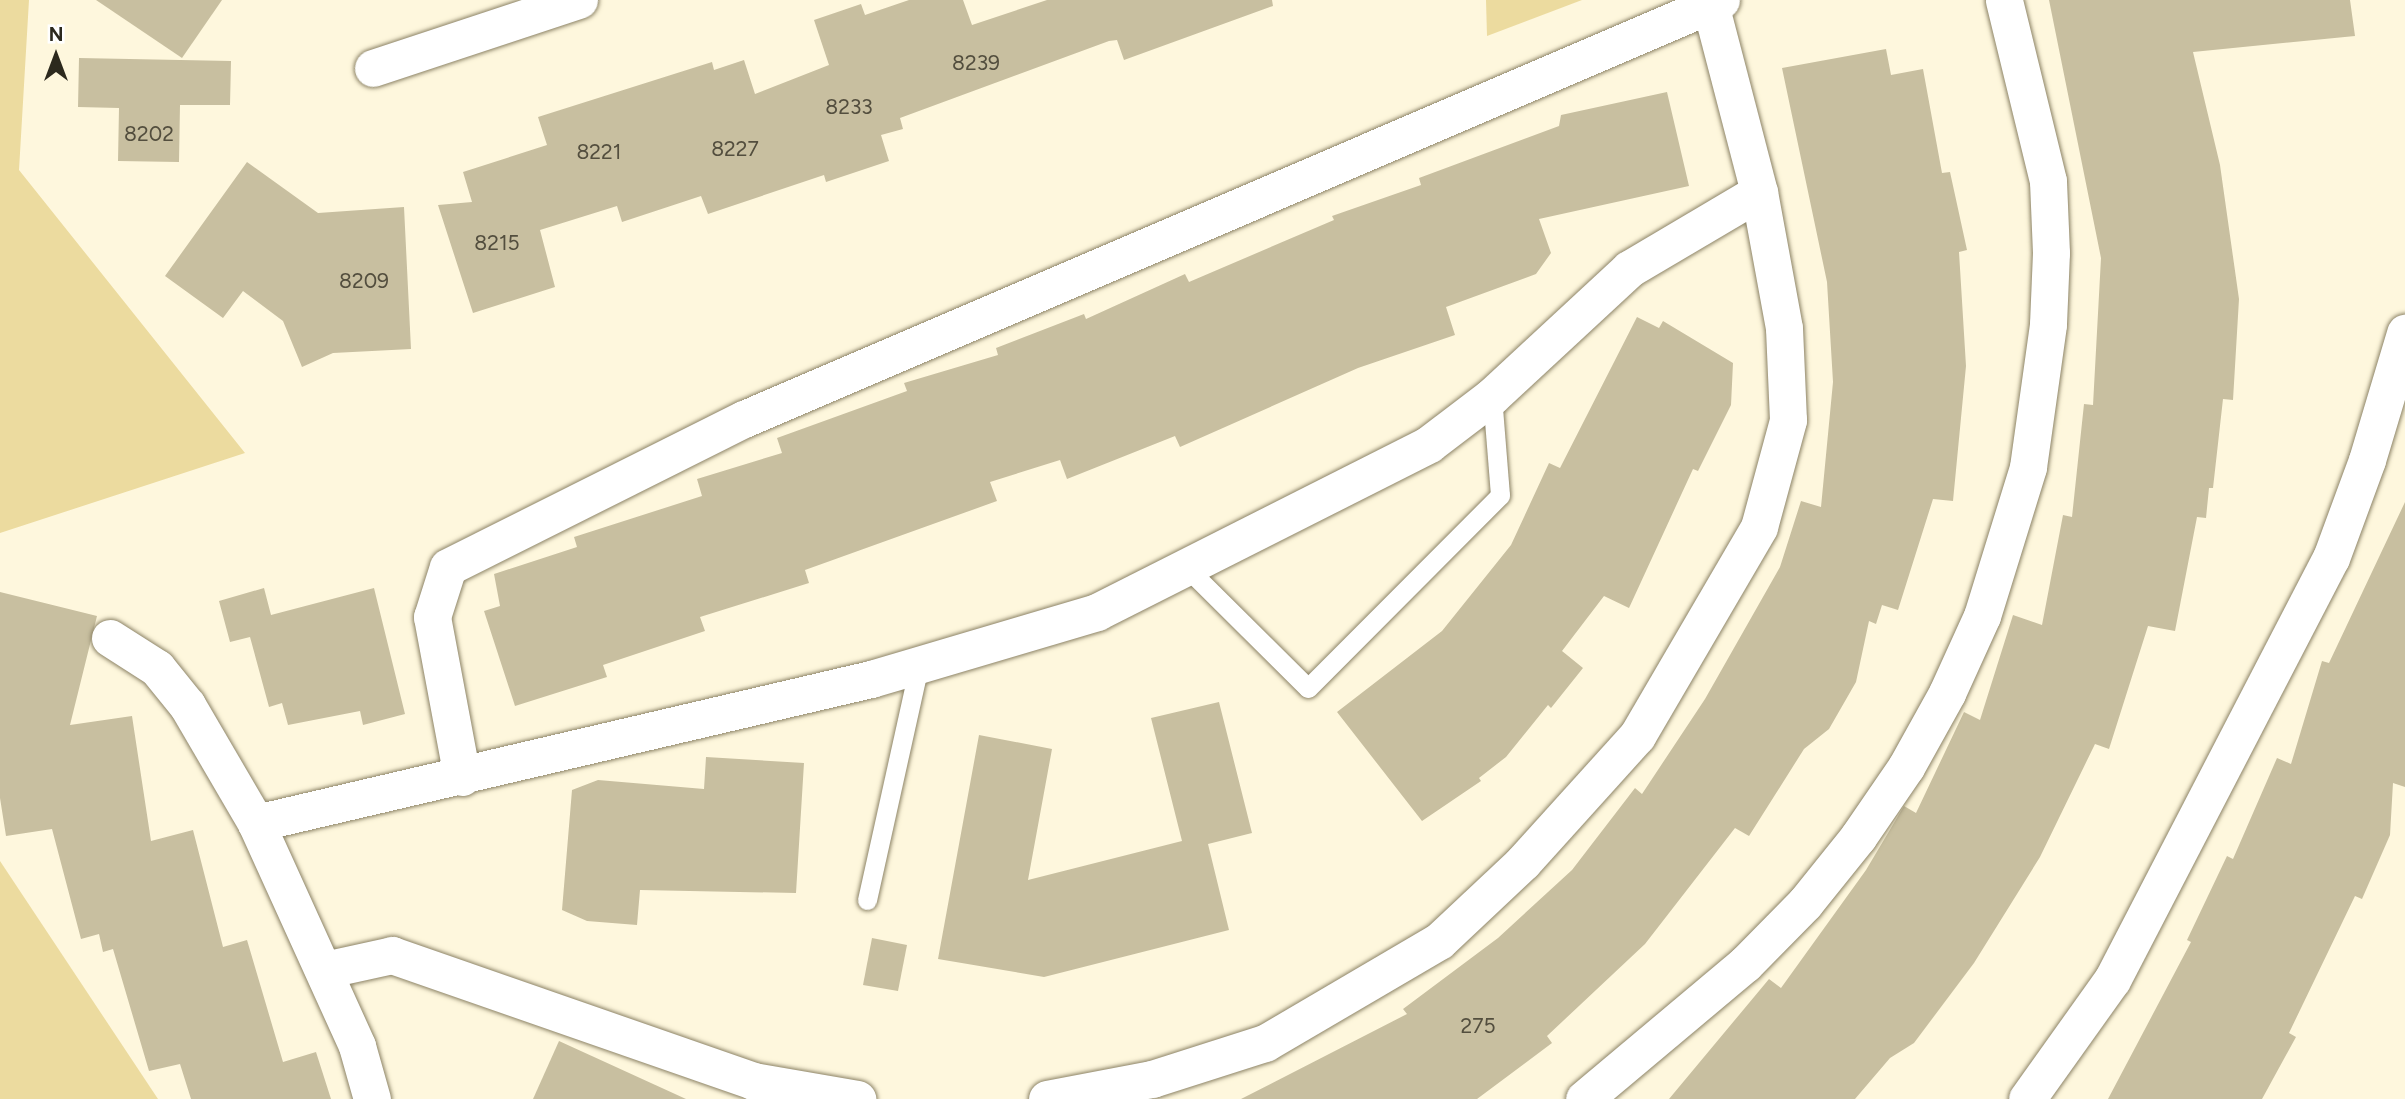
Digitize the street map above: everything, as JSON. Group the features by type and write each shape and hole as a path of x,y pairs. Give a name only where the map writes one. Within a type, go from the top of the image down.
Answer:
{"street":[{"path":"373,68 579,0"},
{"path":"1584,1099 1745,964 1805,903 1858,837 1906,767 1947,693 1982,616 2028,467 2047,336 2051,253 2048,181 2004,0"},
{"path":"462,777 432,617 448,567 744,419 1715,2 1759,192 1784,328 1788,420 1759,527 1637,736 1523,862 1439,941 1265,1043 1152,1079 1046,1099"},
{"path":"256,822 462,777 919,665 1097,612 1429,444 1492,396 1629,270 1759,192"},
{"path":"2027,1099 2112,980 2331,558 2367,460 2405,333"},
{"path":"110,638 157,668 187,705 256,822 357,1046 372,1099"},
{"path":"324,970 392,955 753,1081 857,1099"}],"lane":[{"path":"1187,568 1308,688 1500,495 1492,396"},
{"path":"867,900 919,665"}],"shaded area":[{"path":"0,0 29,0 19,170 245,453 0,533"},
{"path":"1486,0 1582,0 1487,36"},
{"path":"0,861 158,1099 0,1099"}],"building":[{"path":"96,0 222,0 182,58"},
{"path":"909,0 963,0 972,25 1047,0 1272,0 1273,6 1124,60 1117,40 1109,41 900,118 903,129 881,135 889,161 826,182 824,175 708,214 701,196 622,222 617,206 540,230 555,287 473,313 438,205 472,202 463,172 547,145 538,117 712,62 714,70 744,60 755,94 829,65 814,20 861,4 865,15"},
{"path":"2049,0 2350,0 2355,36 2193,52 2220,165 2239,299 2233,400 2223,399 2213,488 2209,488 2206,518 2197,517 2175,631 2148,626 2109,749 2095,744 2040,857 1974,963 1914,1043 1890,1058 1855,1099 1669,1099 1769,979 1781,988 1866,870 1904,806 1916,813 1964,712 1980,720 2013,615 2042,625 2063,515 2072,517 2084,404 2093,405 2101,258"},
{"path":"1886,49 1891,75 1923,69 1942,173 1950,172 1967,250 1959,252 1966,366 1953,501 1933,499 1898,610 1882,605 1876,624 1869,621 1856,682 1829,729 1804,749 1749,836 1735,828 1645,944 1547,1036 1552,1043 1477,1099 1241,1099 1407,1014 1403,1009 1498,938 1572,870 1635,788 1642,794 1705,699 1780,567 1801,501 1821,507 1833,382 1827,282 1782,68"},
{"path":"79,58 231,61 230,105 180,105 179,162 118,161 119,108 78,107"},
{"path":"1667,92 1689,186 1539,219 1551,253 1536,274 1446,307 1455,335 1358,368 1180,447 1175,436 1067,479 1060,460 990,482 997,501 805,570 809,583 700,617 705,631 603,665 607,677 515,706 484,611 500,606 494,574 577,547 574,537 702,496 697,479 782,453 777,438 907,391 904,383 998,355 996,348 1084,314 1086,319 1185,274 1189,282 1334,220 1332,216 1421,185 1419,178 1559,126 1561,115"},
{"path":"247,162 318,213 404,207 411,349 333,353 302,367 283,321 243,291 223,318 165,276"},
{"path":"1637,317 1659,328 1663,321 1733,363 1731,405 1698,471 1693,469 1629,608 1604,596 1562,651 1583,668 1551,708 1548,705 1506,757 1479,778 1481,781 1422,821 1337,712 1442,631 1511,545 1549,463 1560,468"},
{"path":"2405,502 2405,787 2393,783 2390,835 2362,899 2355,896 2289,1033 2296,1037 2262,1099 2108,1099 2191,942 2187,940 2227,856 2233,859 2277,758 2291,764 2322,661 2329,663"},
{"path":"264,588 271,615 374,588 405,714 363,725 360,711 288,725 282,703 269,707 250,637 230,642 219,601"},
{"path":"0,592 97,616 70,725 132,716 151,841 193,830 223,947 247,940 283,1062 316,1052 331,1099 191,1099 180,1064 149,1071 113,949 103,952 99,934 81,939 52,829 6,836 0,798"},
{"path":"1219,702 1252,833 1208,844 1229,930 1044,977 938,959 979,735 1052,749 1028,880 1182,841 1151,718"},
{"path":"706,757 804,763 796,893 640,890 637,925 587,921 562,910 572,790 598,780 704,789"},
{"path":"872,938 907,945 898,991 863,985"},
{"path":"559,1041 686,1099 533,1099"}]}
